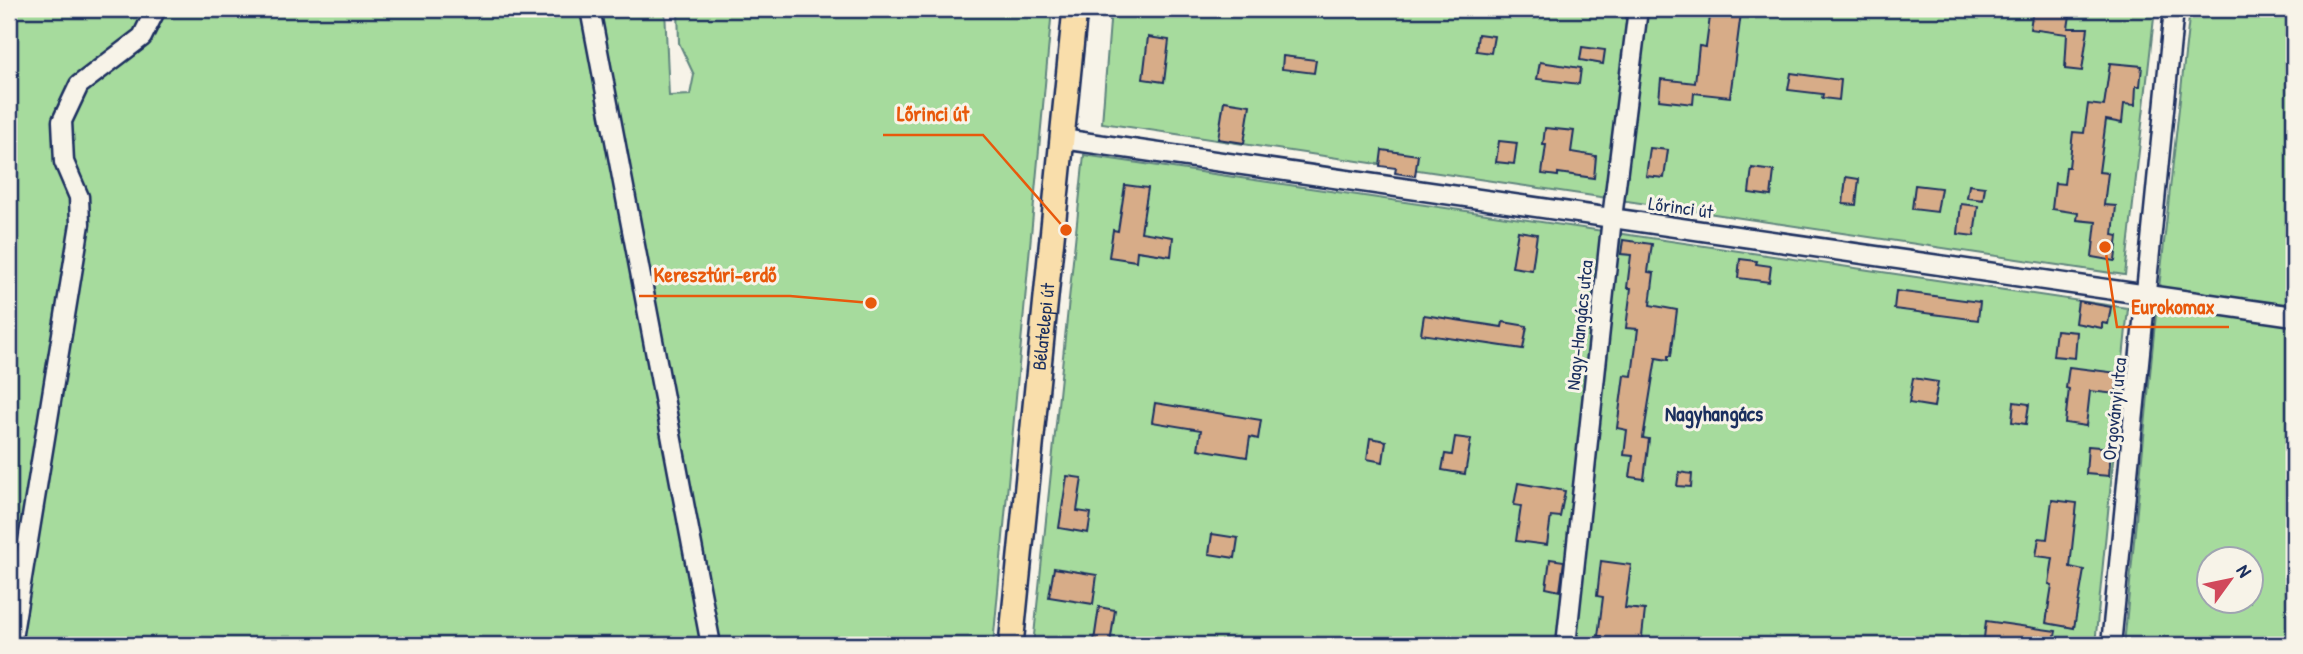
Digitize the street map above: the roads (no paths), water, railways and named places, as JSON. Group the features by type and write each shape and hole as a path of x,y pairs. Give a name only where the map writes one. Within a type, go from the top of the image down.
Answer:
{"main road":[{"name":"Bélatelepi út","path":"1011,645 1075,9"}],"street":[{"path":"11,645 80,224 79,197 64,162 62,121 79,85 142,37 156,9"},
{"path":"590,9 711,645"},
{"name":"Nagy-Hangács utca","path":"1566,645 1612,218 1638,9"},
{"name":"Orgoványi utca","path":"2111,645 2174,9"},
{"name":"Lőrinci út","path":"1062,139 2294,316"}],"place":[{"name":"Lőrinci út","path":"1066,230"},
{"name":"Eurokomax","path":"2105,247"},
{"name":"Keresztúri-erdő","path":"871,303"}],"district":[{"name":"Nagyhangács","path":"1714,414"}]}
